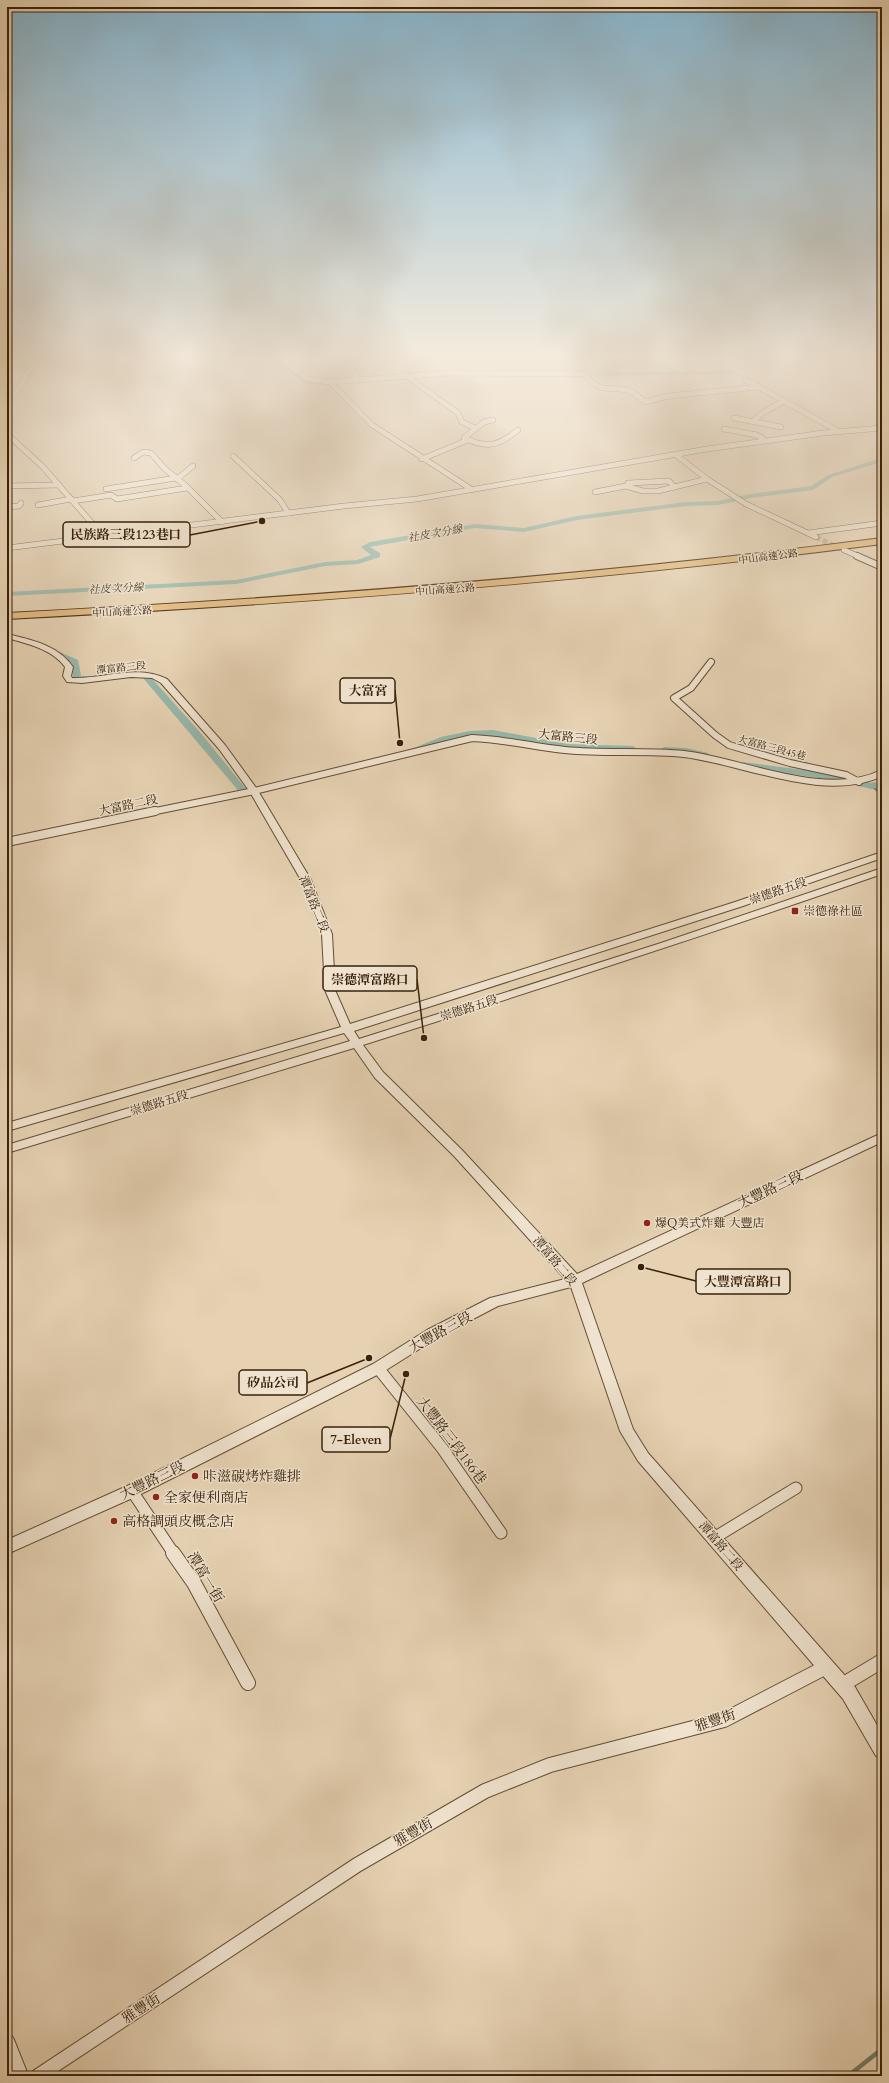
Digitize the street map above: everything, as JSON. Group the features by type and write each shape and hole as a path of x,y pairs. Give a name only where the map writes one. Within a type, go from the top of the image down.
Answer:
{"highway":[{"name":"中山高速公路","path":"7,608 83,605 343,588 685,556 882,533"},
{"name":"中山高速公路","path":"7,616 159,609 480,586 690,565 882,541"}],"street":[{"path":"28,453 43,467 104,537"},
{"path":"134,458 141,453"},
{"path":"152,453 210,512 220,518 222,522"},
{"path":"415,453 471,489"},
{"path":"422,458 434,453"},
{"path":"7,548 104,537 348,505 414,499 686,453"},
{"path":"676,455 707,479 746,504 816,537"},
{"path":"234,456 280,500 288,513"},
{"path":"106,489 176,478 194,466"},
{"path":"595,492 626,486 643,491 658,491 707,479"},
{"path":"628,483 669,481 674,487"},
{"path":"7,486 59,485"},
{"path":"38,506 110,495 117,499 187,488"},
{"path":"7,507 19,506 21,503"},
{"path":"808,533 882,523"},
{"path":"844,550 882,566"},
{"name":"潭富路三段","path":"7,636 35,644 59,656 69,667 67,676 70,680 83,682 148,674 156,676 164,681 222,747 254,791"},
{"name":"大富路三段45巷","path":"711,662 691,688 674,698 715,735 729,745 740,749 790,763 846,775 859,782"},
{"name":"大富路三段","path":"254,791 472,738 499,739 566,750 684,754 780,775 836,784 859,782 882,773"},
{"name":"大富路二段","path":"7,842 254,791"},
{"name":"潭富路二段","path":"254,791 306,880 327,934 330,990 347,1028 357,1044 379,1075 458,1153 575,1281 627,1432 643,1457 849,1693 882,1750"},
{"name":"崇德路五段","path":"7,1127 347,1028 739,904 882,855"},
{"name":"崇德路五段","path":"7,1149 357,1044 750,917 882,871"},
{"name":"大豐路三段","path":"7,1547 132,1491 378,1368 432,1334 495,1302 575,1281 882,1137"},
{"name":"大豐路三段186巷","path":"378,1368 442,1448 501,1533"},
{"path":"714,1538 796,1488"},
{"name":"潭富一街","path":"132,1491 194,1582 248,1683"},
{"path":"842,1685 882,1660"},
{"name":"雅豐街","path":"38,2076 358,1865 485,1791 550,1765 724,1720 826,1667"},
{"path":"7,2041 21,2076"}],"waterway":[{"name":"社皮次分線","path":"7,594 236,582 325,564 358,562 377,555 365,547 373,544 475,526 524,530 577,518 686,504 718,503 751,496 813,488 830,476 882,460"},
{"path":"50,651 75,662 77,679 89,678"},
{"path":"135,675 144,675 196,733 245,793 256,790"},
{"path":"408,752 441,740 470,734 493,733 568,747 633,749"},
{"path":"664,750 686,751 705,755"},
{"path":"743,765 840,778 871,786 882,784"},
{"path":"871,786 882,794"},
{"path":"848,2076 882,2049"}],"tunnel":[{"path":"816,537 843,550"}],"place":[{"name":"民族路三段123巷口","path":"262,521"},
{"name":"大富宮","path":"400,743"},
{"name":"崇德祿社區","path":"795,911"},
{"name":"崇德潭富路口","path":"424,1038"},
{"name":"爆Q美式炸雞 大豐店","path":"647,1223"},
{"name":"大豐潭富路口","path":"641,1267"},
{"name":"矽品公司","path":"369,1358"},
{"name":"7-Eleven","path":"406,1374"},
{"name":"咔滋碳烤炸雞排","path":"195,1476"},
{"name":"全家便利商店","path":"156,1497"},
{"name":"高格調頭皮概念店","path":"114,1521"}]}
